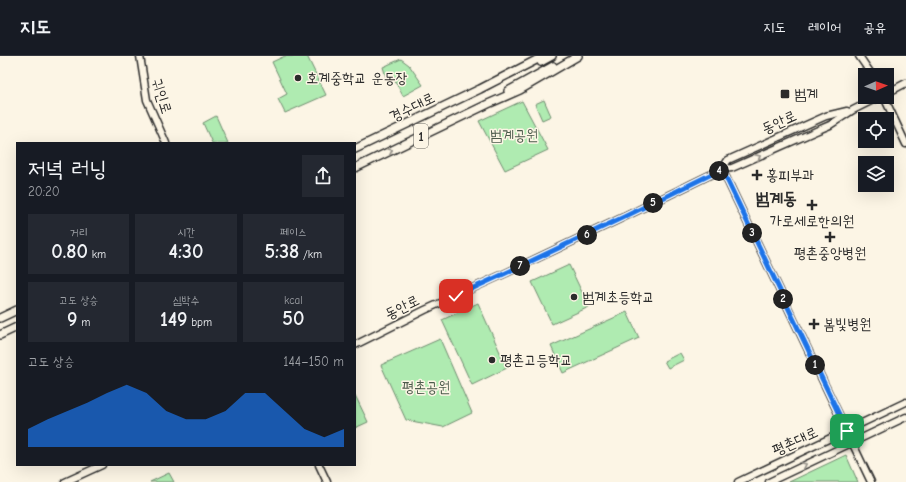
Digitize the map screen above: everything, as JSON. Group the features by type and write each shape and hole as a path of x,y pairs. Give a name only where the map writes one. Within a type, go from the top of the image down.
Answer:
{"main road":[{"name":"경수대로","path":"356,149 544,56"},
{"name":"경수대로","path":"480,88 552,56"},
{"name":"경수대로","path":"488,104 569,56"},
{"name":"경수대로","path":"356,168 520,90 578,56"},
{"path":"0,318 16,310"},
{"path":"0,335 16,327"}],"street":[{"name":"귀인로","path":"140,56 147,100 166,142"},
{"path":"859,56 867,68"},
{"path":"894,89 906,83"},
{"name":"동안로","path":"356,344 612,223 722,169 732,168 830,125 865,104"},
{"path":"887,104 906,144"},
{"name":"동안로","path":"722,169 728,160 826,116 853,110"},
{"path":"722,169 871,482"},
{"name":"평촌대로","path":"738,482 906,402"},
{"name":"평촌대로","path":"769,482 906,417"},
{"path":"65,482 100,466"},
{"path":"319,466 327,482"}],"green space":[{"name":"호계중학교 운동장","path":"285,56 307,56 326,95 285,113 278,99 287,94 272,62"},
{"path":"401,59 409,65 423,85 403,96 394,79 386,77 383,67"},
{"path":"544,100 551,116 542,120 535,104"},
{"name":"범계공원","path":"522,101 548,150 505,170 479,121"},
{"path":"216,116 228,142 212,142 203,123"},
{"path":"569,265 589,307 552,324 532,282"},
{"path":"478,303 507,368 472,385 442,320"},
{"path":"627,312 639,338 563,373 551,346"},
{"name":"평촌공원","path":"440,339 472,413 443,427 406,420 381,365"},
{"path":"680,353 684,360 668,368 664,361"},
{"path":"356,397 368,422 356,428"},
{"path":"846,455 858,482 789,482"},
{"path":"169,473 174,482 150,482"}],"place":[{"name":"호계중학교 운동장","path":"298,78"},
{"name":"범계","path":"785,94"},
{"name":"홍피부과","path":"757,175"},
{"name":"가로세로한의원","path":"812,205"},
{"name":"평촌중앙병원","path":"830,237"},
{"name":"범계초등학교","path":"574,297"},
{"name":"봄빛병원","path":"814,324"},
{"name":"평촌고등학교","path":"492,360"}],"district":[{"name":"범계동","path":"776,198"}],"route":[{"path":"456,296 722,169 847,431"}]}
